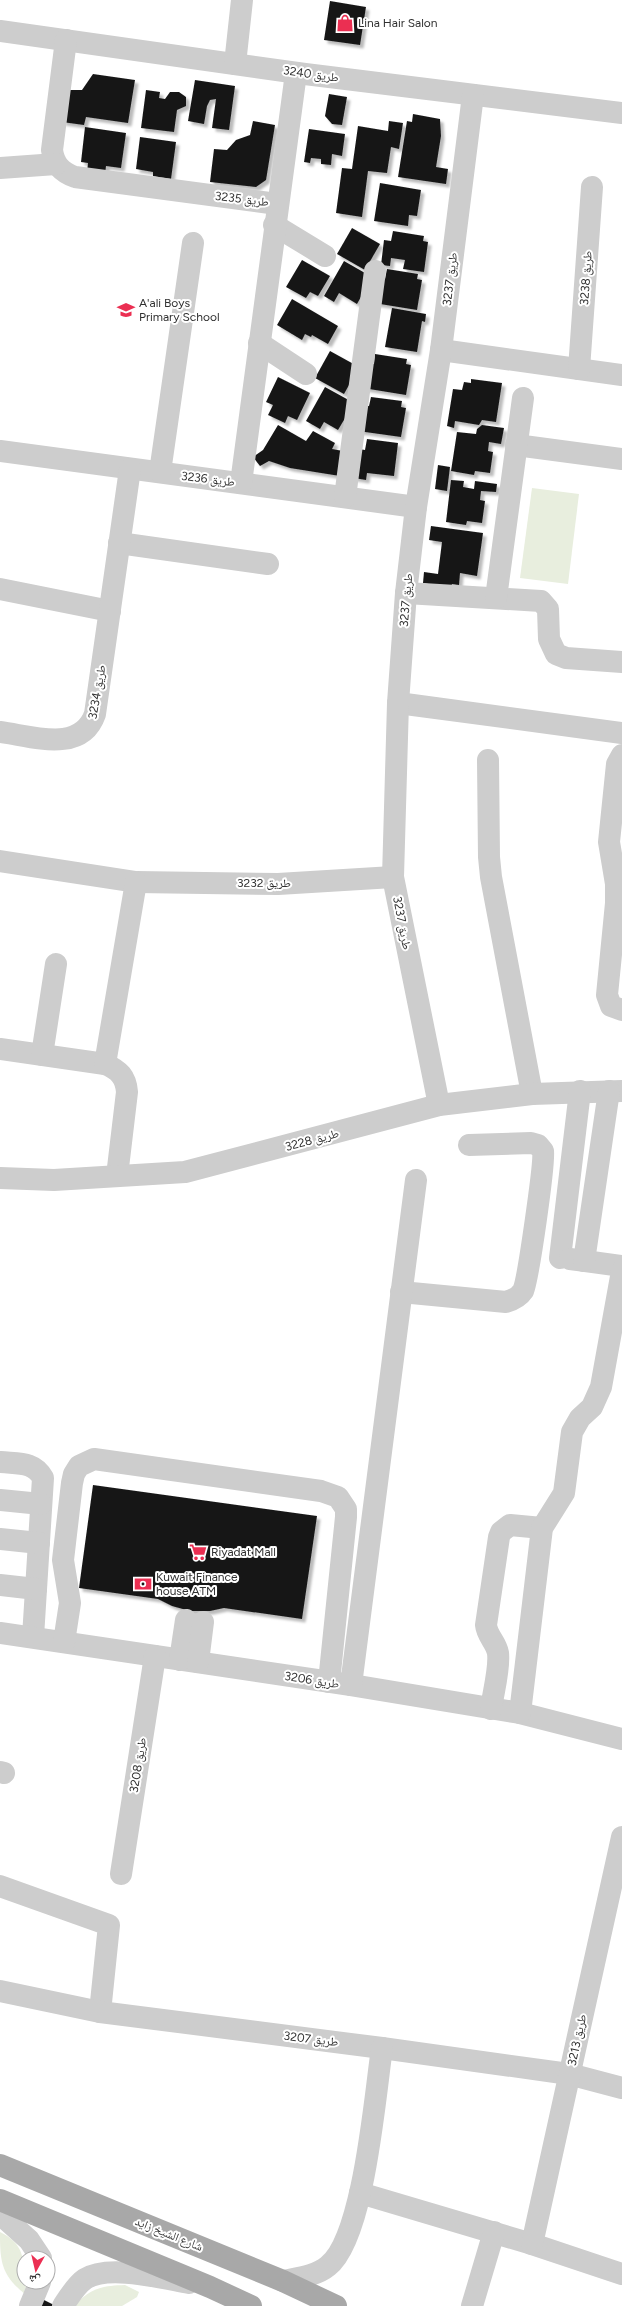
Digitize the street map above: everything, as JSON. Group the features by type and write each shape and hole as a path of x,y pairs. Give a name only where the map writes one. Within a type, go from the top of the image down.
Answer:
{"main road":[{"name":"شارع الشيخ زايد","path":"0,2165 283,2281 336,2306"},
{"path":"0,2200 210,2287 251,2306"}],"street":[{"path":"235,64 242,0"},
{"name":"طريق 3240","path":"0,31 296,73 622,113"},
{"path":"0,168 56,164 52,150 66,40"},
{"path":"277,204 296,73"},
{"name":"طريق 3237","path":"439,1105 393,877 398,703 406,593 416,507 441,350 473,95"},
{"name":"طريق 3235","path":"56,164 61,170 75,177 277,204 241,483"},
{"name":"طريق 3238","path":"579,369 592,187"},
{"path":"274,225 325,256"},
{"path":"160,472 193,243"},
{"path":"345,497 375,271"},
{"path":"259,343 306,374"},
{"path":"441,350 622,375"},
{"path":"496,598 523,398"},
{"path":"516,445 622,459"},
{"name":"طريق 3236","path":"0,451 416,507"},
{"name":"طريق 3234","path":"0,732 64,740 80,735 87,730 95,714 130,468"},
{"path":"119,543 268,564"},
{"path":"0,589 110,610"},
{"path":"406,593 496,598 544,603 548,609 550,644 556,654 560,656 622,662"},
{"path":"398,703 622,733"},
{"path":"622,755 617,764 609,842 616,884 616,903 607,995 611,1006 622,1010"},
{"path":"488,760 489,857 532,1094"},
{"name":"طريق 3232","path":"0,861 136,882 278,884 393,877"},
{"path":"105,1064 136,882"},
{"path":"42,1055 56,964"},
{"path":"0,1049 105,1064 122,1074 127,1088 117,1176"},
{"path":"560,1258 580,1091"},
{"name":"طريق 3228","path":"0,1178 54,1180 184,1172 439,1105 532,1094 580,1091 615,1091"},
{"path":"584,1261 615,1091"},
{"path":"401,1292 506,1302 512,1301 522,1292 530,1254 544,1155 541,1148 531,1142 469,1145"},
{"path":"351,1685 416,1180"},
{"path":"530,1254 622,1266"},
{"path":"520,1713 542,1528 564,1493 572,1432 580,1418 592,1407 597,1398 616,1339 621,1284"},
{"path":"64,1642 70,1603 63,1560 74,1474 85,1462 94,1459 321,1491 338,1497 346,1509 329,1682"},
{"path":"0,1462 29,1466 38,1470 43,1478 33,1638"},
{"path":"0,1500 41,1504"},
{"path":"490,1709 498,1659 496,1645 489,1634 486,1625 499,1537 501,1532 510,1525 542,1528"},
{"path":"0,1539 39,1543"},
{"path":"0,1585 36,1589"},
{"path":"189,1661 195,1621"},
{"name":"طريق 3206","path":"0,1633 351,1685 520,1713 622,1739"},
{"name":"طريق 3208","path":"121,1874 155,1656"},
{"name":"طريق 3213","path":"532,2244 622,1836"},
{"path":"0,1886 109,1925 100,2012"},
{"name":"طريق 3207","path":"0,1991 100,2012 382,2048 569,2074 622,2088"},
{"path":"283,2281 303,2277 328,2266 344,2247 350,2231 360,2193 382,2048"},
{"path":"360,2193 494,2232 622,2274"},
{"path":"0,2214 29,2240 36,2250"},
{"path":"472,2306 494,2232"},
{"path":"63,2306 83,2280 94,2274 110,2272 143,2275 210,2287"},
{"path":"30,2306 37,2290"}],"green space":[{"path":"532,488 579,494 568,584 520,578"},
{"path":"0,2232 14,2242 20,2250 16,2250 16,2286 7,2274 1,2251"},
{"path":"125,2285 139,2292 137,2297 122,2306 74,2306 86,2295 96,2289"},
{"path":"20,2290 26,2290 25,2294"}],"building":[{"name":"Lina Hair Salon","path":"330,1 366,7 360,45 324,40"},
{"path":"93,74 135,80 128,123 86,117 84,125 62,122 67,90 82,90"},
{"path":"195,80 235,86 229,130 212,128 216,99 210,100 207,106 204,124 188,121"},
{"path":"146,90 160,92 159,98 165,99 170,92 179,92 186,97 186,106 177,110 174,132 141,128"},
{"path":"329,94 347,97 342,125 332,124 325,116"},
{"path":"413,114 440,119 441,136 436,167 448,169 446,184 398,177 407,121 412,122"},
{"path":"253,121 275,125 266,180 256,187 210,182 214,149 227,150 236,140 250,135"},
{"path":"389,121 403,123 399,149 391,147 387,173 368,171 362,217 336,213 342,168 352,169 358,126 388,131"},
{"path":"85,127 126,133 121,168 106,166 105,174 87,172 88,163 81,162"},
{"path":"309,129 345,134 342,156 332,154 331,165 321,164 321,159 311,158 310,163 304,162"},
{"path":"140,137 176,142 171,179 153,176 153,172 136,169"},
{"path":"380,183 421,190 417,216 409,215 408,226 374,221"},
{"path":"352,228 380,244 365,270 337,254"},
{"path":"393,231 424,236 423,241 428,242 424,272 403,269 405,260 391,258 390,266 381,265 384,240 391,241"},
{"path":"302,260 330,276 318,296 310,292 306,298 286,287"},
{"path":"344,261 372,277 357,304 339,293 334,302 324,296"},
{"path":"387,269 418,274 417,279 422,280 417,310 374,303 378,277 385,279"},
{"path":"292,299 338,326 328,344 312,335 311,337 305,334 302,340 277,325"},
{"path":"392,308 426,314 425,322 422,321 417,352 385,347"},
{"path":"330,351 359,367 344,394 315,378"},
{"path":"375,354 407,359 406,364 411,365 406,395 363,388 367,363 374,364"},
{"path":"278,377 310,393 297,420 288,416 285,423 268,415 273,405 266,402"},
{"path":"471,379 502,383 496,422 482,420 479,425 455,421 454,428 447,426 453,389 462,390 464,382 471,383"},
{"path":"325,387 354,403 338,430 324,422 320,429 306,421"},
{"path":"371,397 402,401 401,407 406,408 401,437 358,431 362,405 369,406"},
{"path":"278,425 306,441 313,431 335,443 332,449 343,451 340,476 290,468 269,461 260,466 253,457 263,450"},
{"path":"482,425 504,428 501,444 489,442 488,451 493,452 490,473 475,471 474,475 451,471 457,432 476,434 477,429"},
{"path":"367,439 398,443 394,476 367,473 366,480 348,477 359,449 365,450"},
{"path":"438,465 450,467 447,491 435,489"},
{"path":"451,480 464,481 463,487 474,489 475,481 497,484 496,492 481,491 480,500 485,501 482,523 467,521 466,525 446,522"},
{"path":"431,526 483,533 477,576 460,573 459,585 452,584 451,588 423,583 424,572 438,574 442,542 429,540"},
{"name":"Riyadat Mall","path":"93,1485 317,1516 302,1619 224,1608 210,1611 190,1611 172,1606 158,1599 79,1588"},
{"path":"42,2299 54,2305 54,2306 38,2306"}],"place":[{"name":"Lina Hair Salon","path":"345,23"},
{"name":"A'ali Boys Primary School","path":"126,310"},
{"name":"Riyadat Mall","path":"198,1552"},
{"name":"Kuwait Finance house ATM","path":"143,1584"}]}
